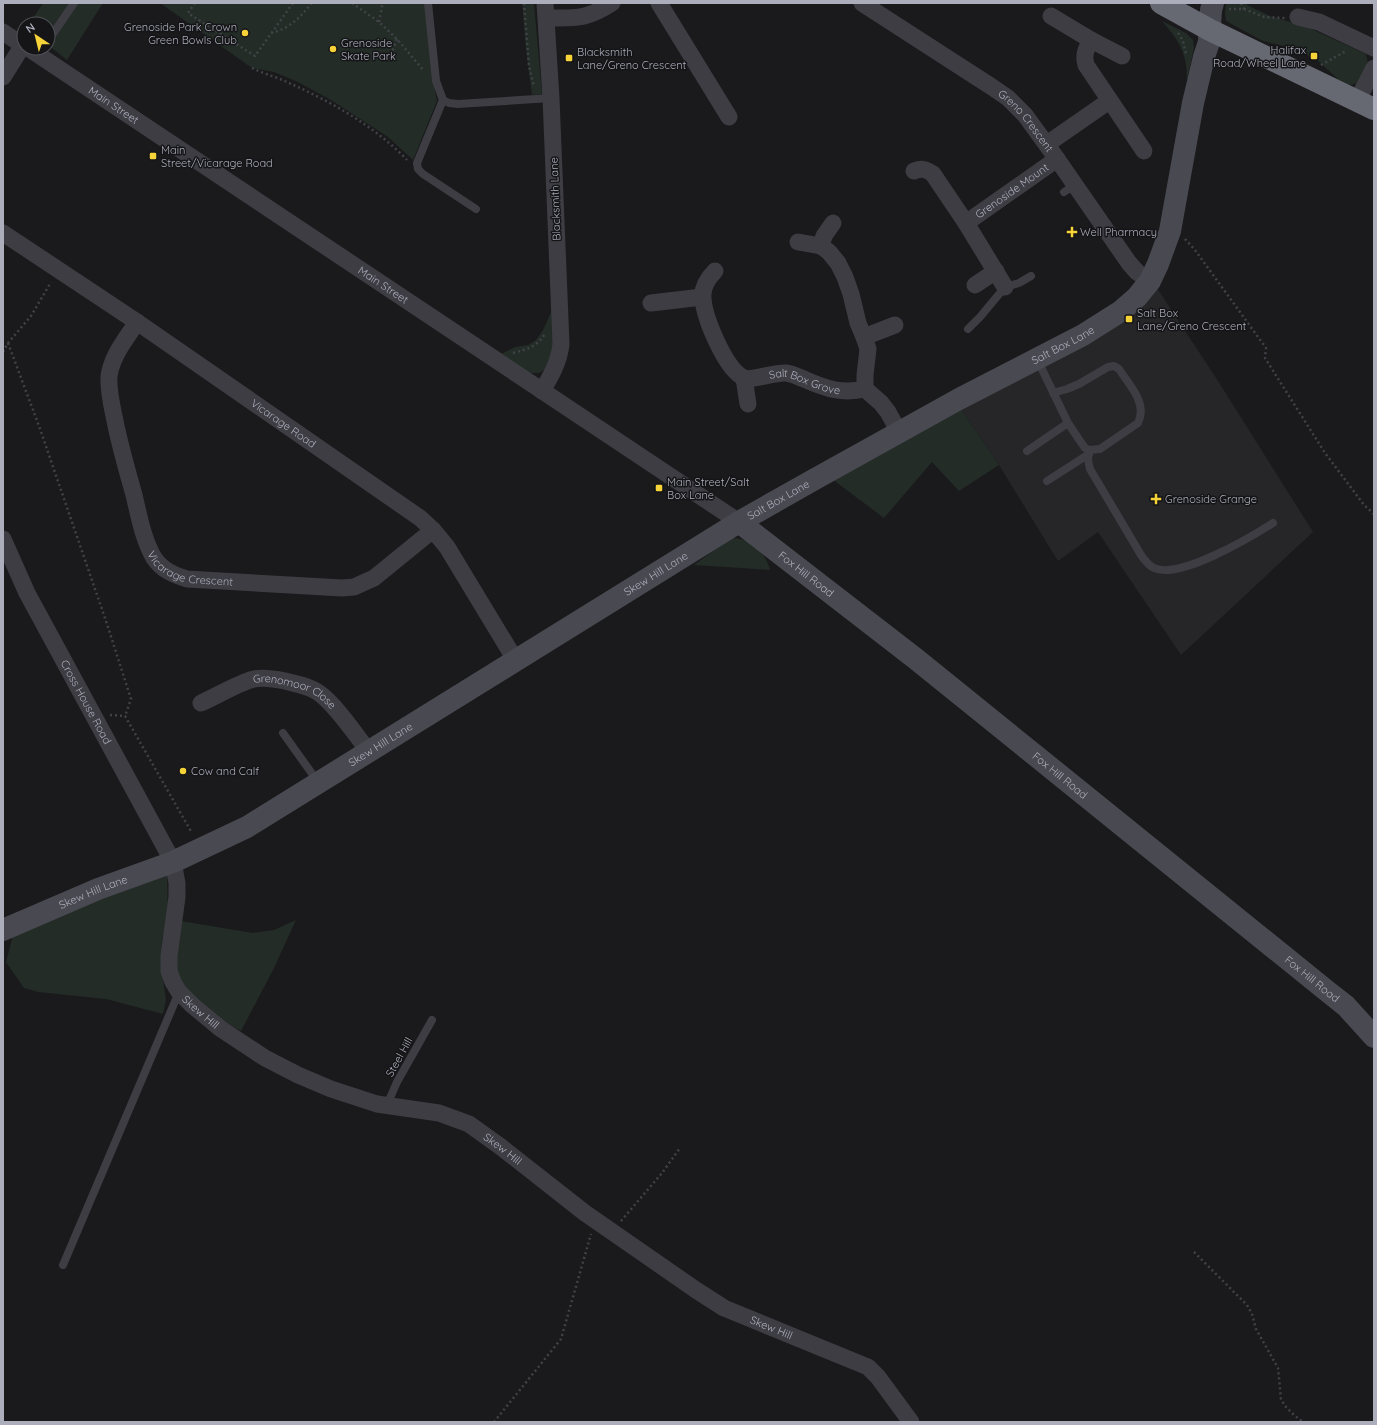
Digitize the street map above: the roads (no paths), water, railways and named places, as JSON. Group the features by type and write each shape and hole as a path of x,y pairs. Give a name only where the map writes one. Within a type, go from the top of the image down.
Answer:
{"highway":[{"path":"1161,3 1211,14 1303,75 1365,105"}],"street":[{"path":"546,11 588,16 599,12 612,3"},
{"path":"659,3 728,116"},
{"name":"Greno Crescent","path":"862,3 1008,98 1025,115 1058,159 1070,188 1129,263 1137,272 1150,281"},
{"name":"Blacksmith Lane","path":"542,391 560,356 561,344 544,98 546,11"},
{"name":"Salt Box Lane","path":"739,522 899,432 1036,358 1083,335 1121,311 1137,297 1150,281 1170,232 1193,103 1208,42 1211,14"},
{"path":"1051,16 1091,40 1122,56"},
{"path":"1298,17 1319,22 1368,45"},
{"name":"Main Street","path":"3,32 16,38"},
{"path":"1091,40 1085,52 1084,58 1086,65 1144,152"},
{"path":"3,77 25,56"},
{"name":"Main Street","path":"47,56 406,301 739,522"},
{"path":"1365,105 1374,68"},
{"path":"1047,144 1109,101"},
{"name":"Grenoside Mount","path":"966,223 1058,159"},
{"name":"Grenoside Mount","path":"914,171 921,168 928,170 933,174 996,270 1005,287"},
{"path":"821,246 824,236 833,223"},
{"name":"Vicarage Road","path":"3,233 137,322 379,488 420,518 433,530 447,547 516,661"},
{"path":"798,242 821,246 834,258 845,277 858,323 868,349 865,389 888,412 899,432"},
{"path":"714,270 705,286 702,297 712,333 720,348 737,372 744,378 748,404"},
{"path":"974,285 996,270"},
{"path":"651,303 702,297"},
{"name":"Vicarage Crescent","path":"137,322 118,349 111,364 109,392 122,451 145,536 155,559 163,568 173,575 187,579 342,588 354,587 374,578 433,530"},
{"path":"864,337 895,325"},
{"name":"Salt Box Grove","path":"744,378 786,373 838,391 854,392 865,389"},
{"name":"Skew Hill Lane","path":"3,930 98,889 202,850 247,827 739,522"},
{"name":"Fox Hill Road","path":"739,522 916,659 1346,1006 1374,1037"},
{"name":"Cross House Road","path":"3,539 27,593 173,862"},
{"name":"Grenomoor Close","path":"201,703 254,679 261,678 280,680 301,684 318,692 326,698 369,752"},
{"name":"Skew Hill","path":"173,862 177,883 177,897 169,956 169,971 173,982 192,1006 221,1029 265,1058 331,1089 377,1104 439,1114 469,1124 597,1222 724,1308 868,1367 878,1377 911,1422"}],"lane":[{"path":"56,23 74,3"},
{"path":"428,3 436,81 441,97 417,163 418,169 423,174 476,209"},
{"path":"441,97 450,103 458,104 544,98"},
{"path":"968,329 1005,287 1019,283 1031,276"},
{"path":"1036,358 1068,423 1089,452"},
{"path":"1047,481 1089,452 1100,449 1138,423 1142,416 1142,407 1137,397 1119,369 1114,366 1108,367 1079,384 1053,393"},
{"path":"1027,451 1068,423"},
{"path":"1089,452 1088,460 1090,469 1141,555 1146,562 1154,568 1165,570 1178,569 1194,563 1248,539 1273,522"},
{"path":"283,733 318,783"},
{"path":"63,1265 180,992"},
{"name":"Steel Hill","path":"387,1105 397,1082 432,1020"}],"place":[{"name":"Grenoside Park Crown Green Bowls Club","path":"245,33"},
{"name":"Grenoside Skate Park","path":"333,49"},
{"name":"Halifax Road/Wheel Lane","path":"1314,56"},
{"name":"Blacksmith Lane/Greno Crescent","path":"569,58"},
{"name":"Main Street/Vicarage Road","path":"153,156"},
{"name":"Well Pharmacy","path":"1072,232"},
{"name":"Salt Box Lane/Greno Crescent","path":"1129,319"},
{"name":"Main Street/Salt Box Lane","path":"659,488"},
{"name":"Grenoside Grange","path":"1156,499"},
{"name":"Cow and Calf","path":"183,771"}]}
